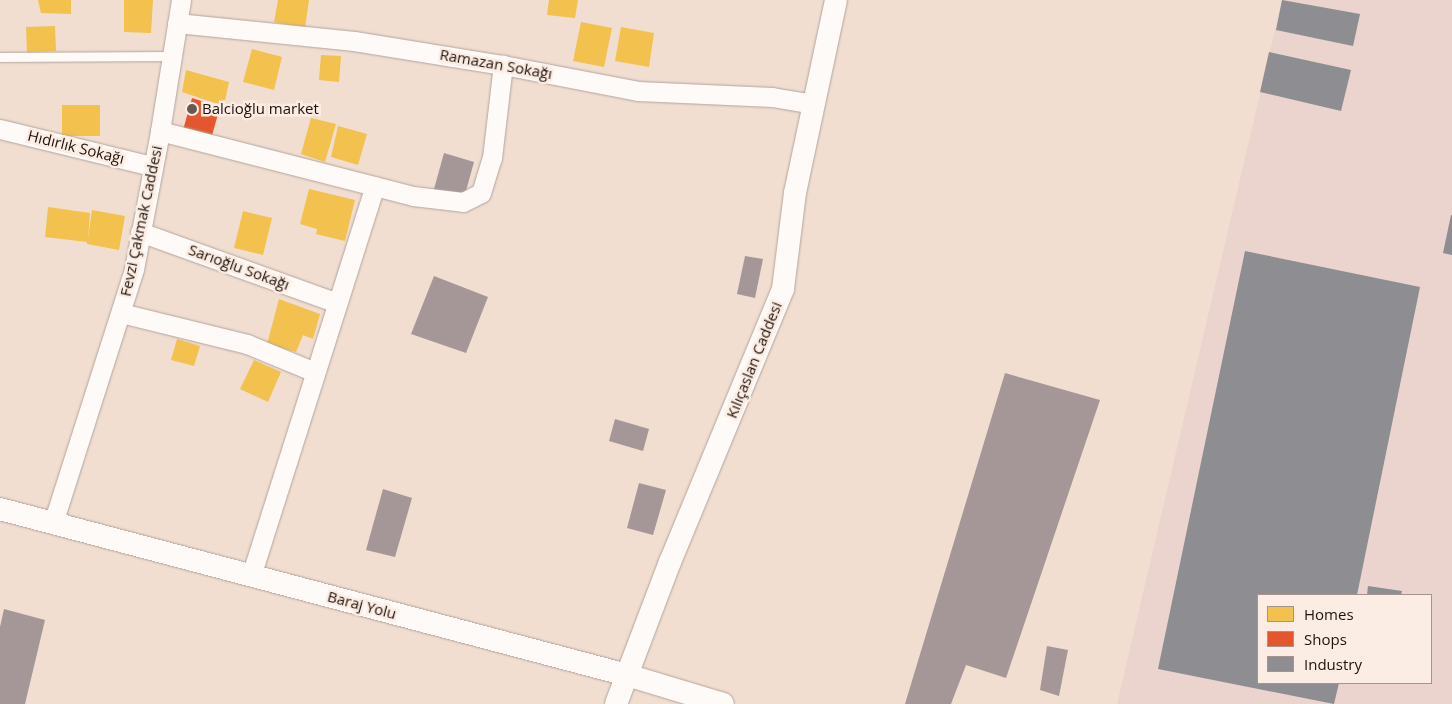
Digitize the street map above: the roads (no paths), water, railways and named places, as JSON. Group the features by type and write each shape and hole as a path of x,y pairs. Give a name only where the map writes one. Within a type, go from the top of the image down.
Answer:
{"street":[{"name":"Fevzi Çakmak Caddesi","path":"53,523 134,269 160,131 181,0"},
{"name":"Kılıçaslan Caddesi","path":"616,704 670,562 783,289 795,193 836,0"},
{"name":"Ramazan Sokağı","path":"177,23 354,41 503,65 638,91 772,97 814,104"},
{"path":"160,131 413,196 463,202 481,193 492,158 503,65"},
{"name":"Hıdırlık Sokağı","path":"0,129 152,166"},
{"path":"251,576 375,186"},
{"name":"Sarıoğlu Sokağı","path":"140,232 337,303"},
{"path":"121,314 247,344 315,372"},
{"name":"Baraj Yolu","path":"0,509 627,675 723,704"}],"lane":[{"path":"0,57 172,56"}],"place":[{"name":"Balcioğlu market","path":"192,109"}]}
